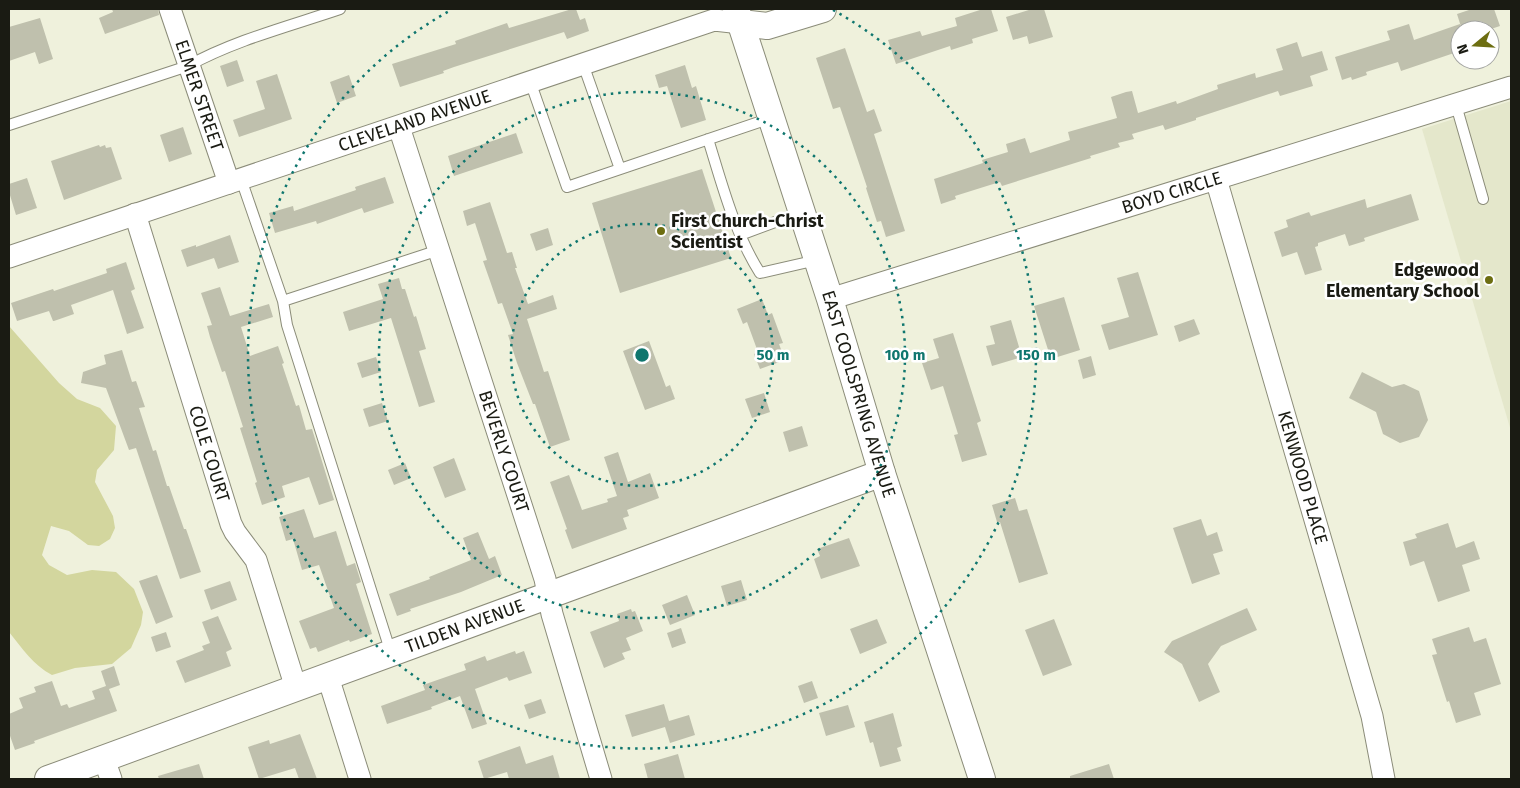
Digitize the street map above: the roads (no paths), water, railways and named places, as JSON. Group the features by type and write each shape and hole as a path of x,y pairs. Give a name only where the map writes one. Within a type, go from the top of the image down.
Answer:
{"street":[{"name":"ELMER STREET","path":"170,9 188,66 235,181"},
{"name":"CLEVELAND AVENUE","path":"9,257 714,20 738,16 767,26 823,9"},
{"name":"EAST COOLSPRING AVENUE","path":"738,16 818,260 882,473 982,779"},
{"name":"BOYD CIRCLE","path":"830,299 1511,87"},
{"name":"BEVERLY COURT","path":"399,127 544,579 552,614 602,779"},
{"name":"KENWOOD PLACE","path":"1216,179 1372,716 1384,779"},
{"name":"COLE COURT","path":"135,214 231,524 256,560 296,688"},
{"name":"TILDEN AVENUE","path":"48,779 108,769 296,688 882,473"},
{"path":"328,677 360,779"}],"lane":[{"path":"9,124 188,66 231,46 340,9"},
{"path":"583,64 620,169"},
{"path":"530,81 567,187 771,118"},
{"path":"1456,105 1483,199"},
{"path":"708,139 740,236 760,273 818,260"},
{"path":"235,181 284,300 287,325 392,654"},
{"path":"740,236 802,212"},
{"path":"284,300 439,250"}],"place":[{"name":"First Church-Christ Scientist","path":"661,231"},
{"name":"Edgewood Elementary School","path":"1489,280"}]}
